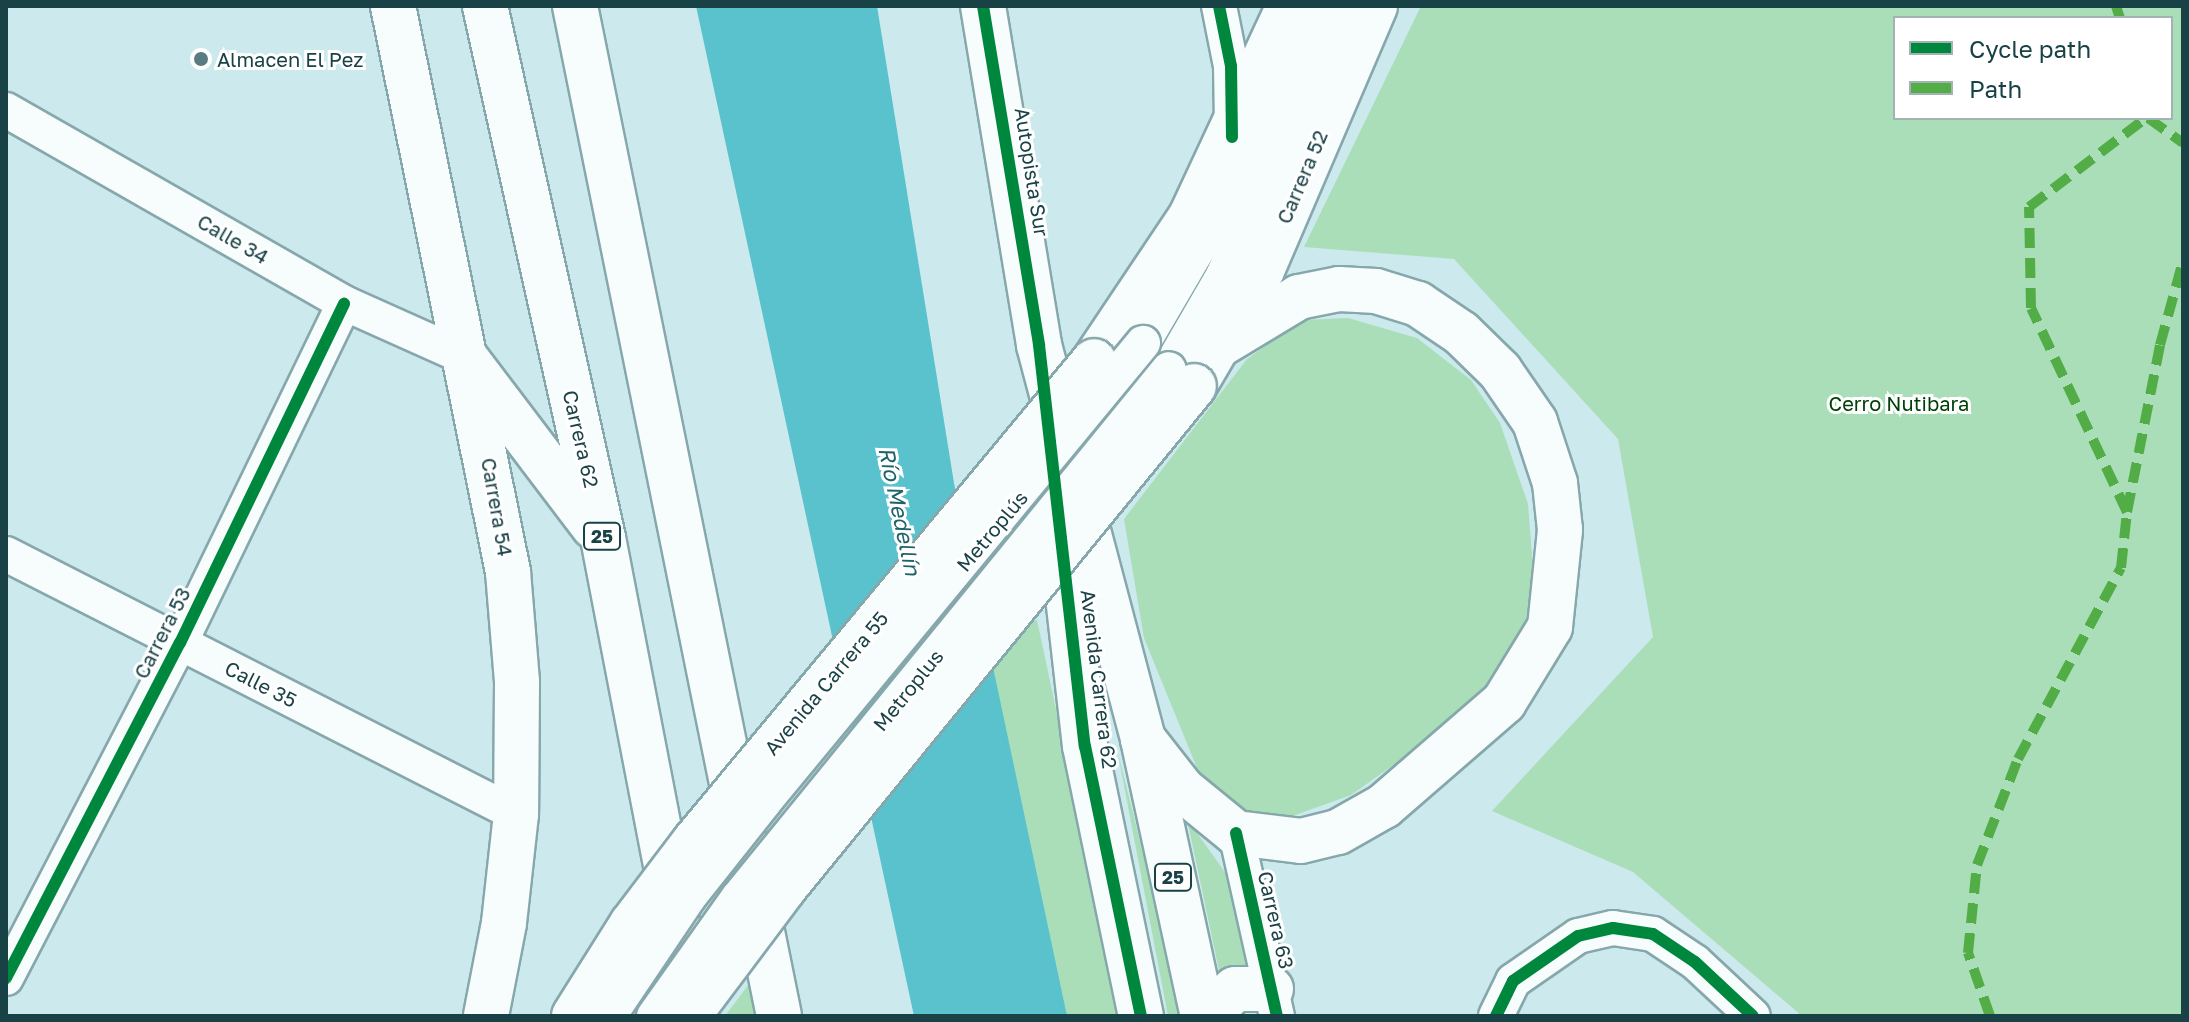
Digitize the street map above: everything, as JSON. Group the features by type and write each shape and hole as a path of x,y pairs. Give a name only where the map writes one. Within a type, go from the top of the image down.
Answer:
{"main road":[{"name":"Carrera 54","path":"393,6 508,572 517,682 516,814 504,923 486,1016"},
{"name":"Carrera 62","path":"485,6 603,538 695,1016"},
{"path":"575,6 779,1016"},
{"name":"Autopista Sur","path":"983,6 1039,345 1143,739"},
{"path":"1232,137 1289,6"},
{"name":"Carrera 52","path":"1182,378 1221,344 1277,237 1375,6"},
{"name":"Avenida Carrera 55","path":"574,1016 632,924 695,841 1094,361 1184,228 1232,137"},
{"path":"1143,739 1182,789 1236,833 1301,841 1338,832 1384,806 1452,752 1504,702 1550,627 1560,530 1555,483 1535,422 1500,371 1461,333 1418,304 1376,291 1339,289 1299,297 1221,344"},
{"name":"Avenida Carrera 62","path":"1039,345 1085,746 1141,1016"},
{"path":"465,357 603,538"},
{"path":"688,1016 784,888 1182,378"},
{"name":"Avenida Carrera 62","path":"1143,739 1205,1016"},
{"path":"1205,1016 1235,989 1274,1002"}],"street":[{"path":"1219,6 1231,66 1232,137"},
{"name":"Metroplús","path":"609,1016 689,897 1143,343 1226,201 1313,6"},
{"path":"1182,378 1338,6"},
{"name":"Calle 34","path":"6,110 344,303 465,357"},
{"name":"Carrera 53","path":"6,978 180,643 344,303"},
{"name":"Metroplus","path":"654,1016 738,898 1182,378"},
{"name":"Calle 35","path":"6,554 516,814"},
{"name":"Carrera 63","path":"1236,833 1274,1002"},
{"path":"1496,1016 1513,981 1578,936 1613,928 1653,934 1695,962 1753,1016"}],"green space":[{"name":"Cerro Nutibara","path":"1421,6 2183,6 2183,1016 1802,1016 1633,872 1492,811 1653,637 1618,439 1454,259 1304,247"},
{"path":"1348,318 1417,338 1471,380 1500,423 1528,504 1534,580 1522,642 1467,713 1351,795 1290,817 1237,811 1208,795 1144,638 1124,519 1247,359 1302,320"},
{"path":"1037,620 1121,1016 1052,1016 970,634"},
{"path":"1117,749 1181,1005 1183,1016 1168,1016"},
{"path":"1187,819 1227,875 1248,968 1220,975"},
{"path":"749,984 756,1016 725,1016"}],"water":[{"name":"Río Medellín","path":"696,6 877,6 954,483 1067,1016 914,1016"}],"marked path":[{"path":"2116,6 2119,16"},
{"path":"2127,512 2031,308 2029,207 2143,120"},
{"path":"2151,120 2183,143"},
{"path":"1990,1016 1968,953 1977,865 2018,759 2121,568 2127,512 2160,345 2183,261"}],"cycle path":[{"path":"983,6 1039,345 1085,746 1141,1016"},
{"path":"1219,6 1231,66 1232,137"},
{"path":"6,978 180,643 344,303"},
{"path":"1236,833 1277,1016"},
{"path":"1496,1016 1513,981 1578,936 1613,928 1653,934 1695,962 1753,1016"}],"place":[{"name":"Almacen El Pez","path":"201,59"}]}
